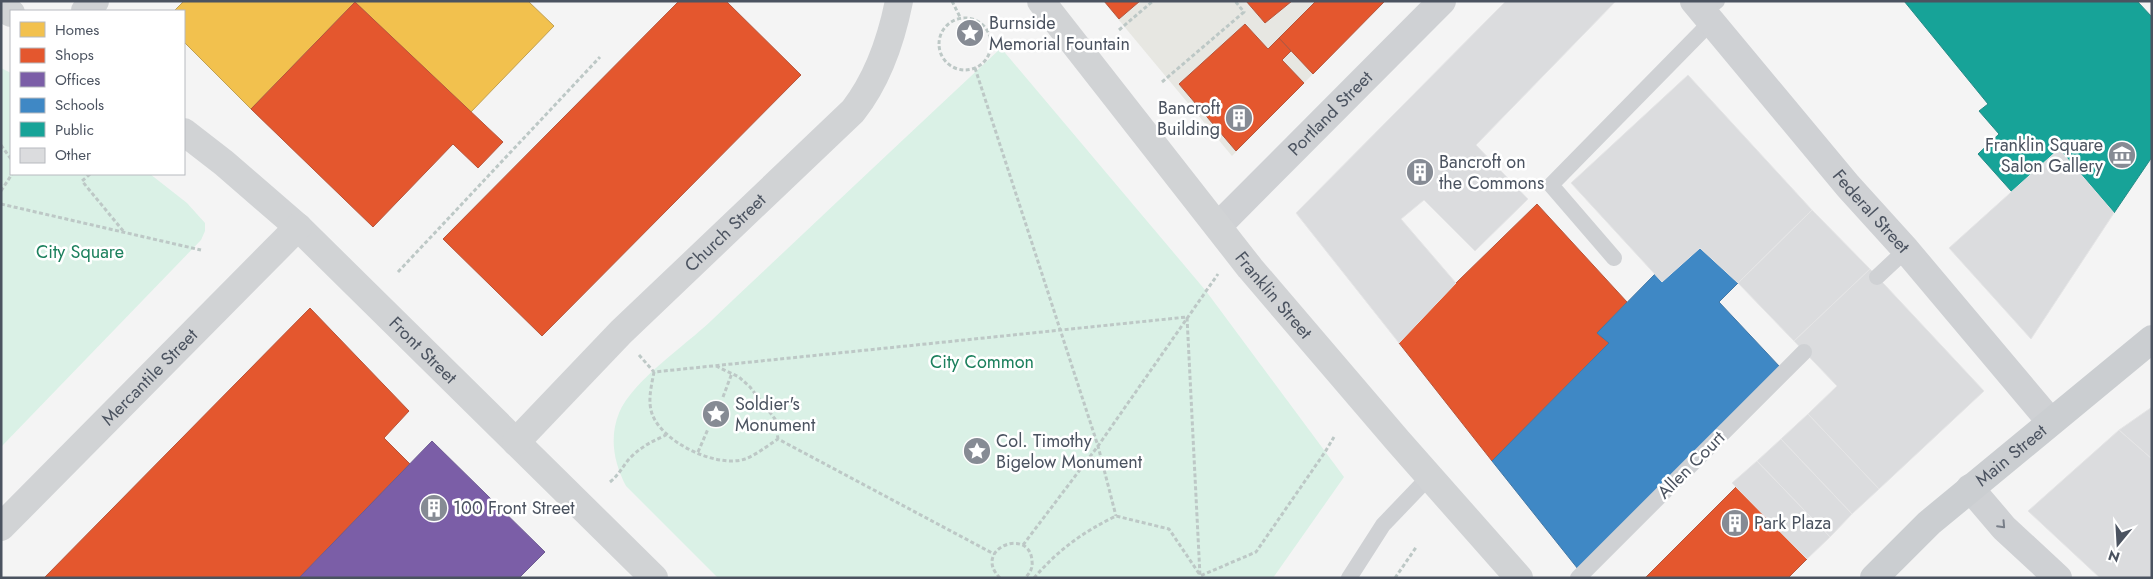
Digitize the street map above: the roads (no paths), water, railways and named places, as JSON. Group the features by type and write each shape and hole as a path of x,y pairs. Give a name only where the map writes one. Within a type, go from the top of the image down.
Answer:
{"main road":[{"name":"Church Street","path":"516,442 621,332 853,111 866,94 877,74 886,51 899,1"},
{"name":"Franklin Street","path":"1041,1 1250,268 1429,477 1519,578"},
{"name":"Front Street","path":"185,133 224,163 298,227 654,578"},
{"name":"Mercantile Street","path":"1,526 298,227"},
{"name":"Main Street","path":"1874,578 1929,523 2050,421 2152,339"}],"street":[{"path":"86,10 95,1"},
{"name":"Portland Street","path":"1218,226 1442,1"},
{"name":"Federal Street","path":"1706,9 1848,186 1906,250 2050,421"},
{"path":"1970,488 2004,528 2058,578"}],"lane":[{"path":"1614,258 1550,186 1706,9"},
{"path":"1877,277 1906,250"},
{"name":"Allen Court","path":"1578,578 1804,352"},
{"path":"1348,578 1383,525 1429,477"}],"place":[{"name":"Burnside Memorial Fountain","path":"970,33"},
{"name":"Bancroft Building","path":"1239,118"},
{"name":"Franklin Square Salon Gallery","path":"2122,155"},
{"name":"Bancroft on the Commons","path":"1420,172"},
{"name":"Soldier's Monument","path":"716,414"},
{"name":"Col. Timothy Bigelow Monument","path":"977,451"},
{"name":"100 Front Street","path":"434,508"},
{"name":"Park Plaza","path":"1735,523"}],"park label":[{"name":"City Square","path":"80,252"},
{"name":"City Common","path":"982,362"}]}
